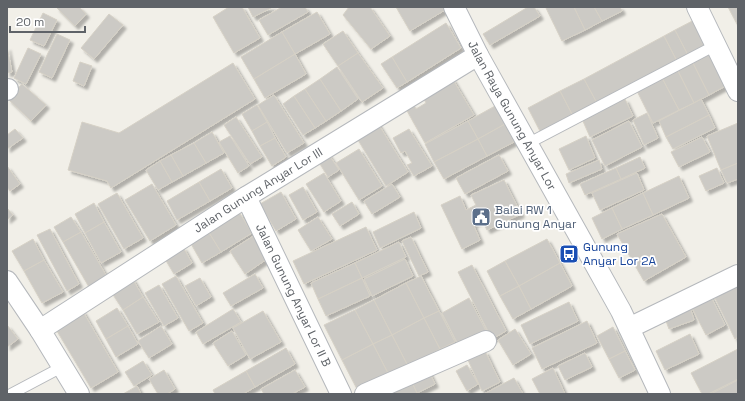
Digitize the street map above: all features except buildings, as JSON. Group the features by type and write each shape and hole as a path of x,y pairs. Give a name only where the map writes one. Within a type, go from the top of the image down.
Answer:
{"street":[{"name":"Jalan Raya Gunung Anyar Lor","path":"454,7 478,55 621,310 660,394"},
{"path":"697,7 738,90"},
{"name":"Jalan Gunung Anyar Lor III","path":"40,330 246,197 478,55"},
{"name":"Jalan Gunung Anyar Lor II B","path":"246,197 340,394"},
{"path":"629,328 738,275"},
{"path":"7,281 40,330 78,394"},
{"path":"365,394 486,341"}],"lane":[{"path":"528,144 716,45"},
{"path":"11,394 62,366"}],"place":[{"name":"Balai RW 1 Gunung Anyar","path":"481,217"},
{"name":"Gunung Anyar Lor 2A","path":"569,254"}]}
